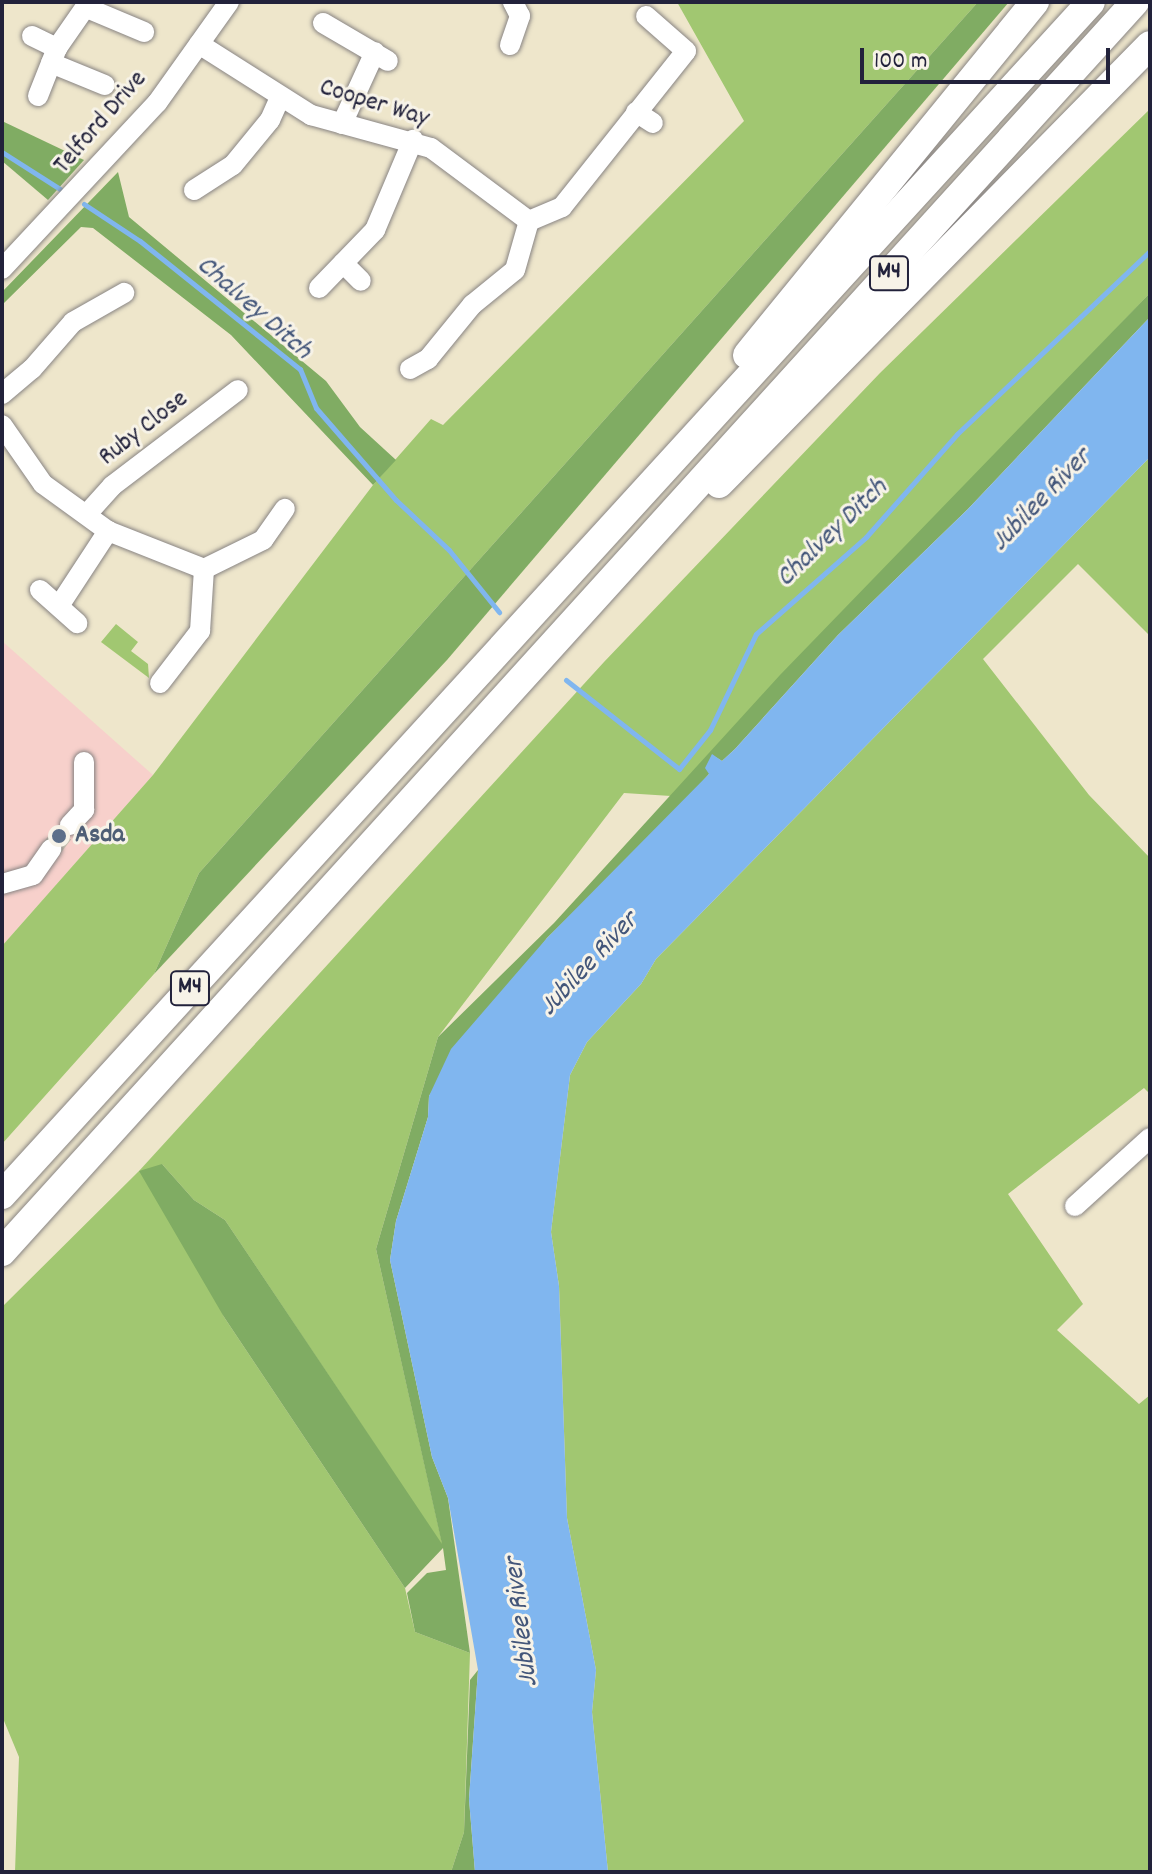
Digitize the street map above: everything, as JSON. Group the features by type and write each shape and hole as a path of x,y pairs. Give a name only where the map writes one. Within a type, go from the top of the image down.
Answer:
{"highway":[{"name":"M4","path":"644,489 773,320 1035,2"},
{"name":"M4","path":"2,1195 1091,2"},
{"name":"M4","path":"2,1252 646,547 1135,2"},
{"name":"M4","path":"646,547 753,455 1150,45"}],"street":[{"name":"Telford Drive","path":"2,269 157,103 229,2"},
{"path":"510,45 520,16 513,2"},
{"path":"38,96 54,55 88,5 144,32"},
{"path":"410,369 428,359 472,305 515,270 529,221 562,207 645,117 650,92 686,51 646,16"},
{"path":"323,23 381,57 342,124"},
{"path":"32,36 54,55 105,85"},
{"name":"Cooper Way","path":"199,44 280,98 342,124 413,140 459,166 529,221"},
{"path":"194,190 220,188 270,120 280,98"},
{"path":"319,288 375,230 413,140"},
{"path":"343,263 361,281"},
{"path":"2,394 32,369 73,322 124,293"},
{"name":"Ruby Close","path":"87,514 112,486 238,390"},
{"path":"2,425 9,453 43,484 108,531 204,569 263,540 285,509"},
{"path":"59,606 108,531"},
{"path":"160,683 200,631 204,569"},
{"path":"40,590 77,623"},
{"path":"70,825 84,810 84,762"},
{"path":"2,884 33,875 51,849"},
{"path":"1075,1206 1150,1138"}],"shaded area":[{"path":"2,641 153,775 2,946"}],"green space":[{"path":"677,2 978,2 199,873 154,974 2,1144 2,946 153,775 373,485 431,419 443,425 744,121"},
{"path":"978,2 1009,2 447,660 154,974 199,873"},
{"path":"1150,109 1150,293 671,796 624,793 438,1037 376,1249 443,1547 225,1220 194,1200 162,1164 224,1317 405,1588 415,1632 470,1653 464,1832 451,1872 15,1872 19,1757 2,1716 2,1307 139,1171 604,662 880,373"},
{"path":"2,121 84,160 48,200 2,161"},
{"path":"118,172 129,217 326,381 360,427 396,460 373,485 231,335 93,228 81,227 2,305 2,292"},
{"path":"1150,293 1150,317 968,509 838,635 735,749 722,761 712,755 709,774 669,819 547,938 429,1096 428,1117 396,1221 390,1260 432,1457 448,1498 470,1653 415,1632 407,1593 427,1573 446,1570 443,1548 405,1588 224,1317 139,1171 162,1164 194,1200 225,1220 442,1544 376,1249 438,1037 554,923 780,675"},
{"path":"1150,457 1150,636 1078,564 983,659 1089,795 1150,858 1150,1094 1144,1088 1008,1194 1083,1304 1057,1330 1139,1404 1150,1395 1150,1872 608,1872 592,1712 596,1670 567,1518 559,1286 551,1232 570,1075 587,1042 641,984 656,959"},
{"path":"116,624 138,642 131,651 148,664 149,678 101,642"},
{"path":"478,1670 469,1799 475,1872 451,1872 464,1832 470,1680"}],"water":[{"name":"Jubilee River","path":"1150,317 1150,457 656,959 641,984 587,1042 570,1075 551,1232 559,1286 567,1518 596,1670 592,1712 608,1872 475,1872 469,1799 478,1670 448,1498 432,1457 390,1260 396,1221 428,1117 429,1096 451,1049 547,938 709,774 705,768 712,754 722,761 735,749 838,635 968,509"}],"waterway":[{"name":"Chalvey Ditch","path":"2,152 60,189"},
{"name":"Chalvey Ditch","path":"84,204 140,241 300,369 316,408 396,500 449,550 499,612"},
{"name":"Chalvey Ditch","path":"566,680 679,769 710,730 756,634 866,537 957,434 1150,251"}],"tunnel":[{"path":"51,849 70,825"}],"place":[{"name":"Asda","path":"59,836"}]}
